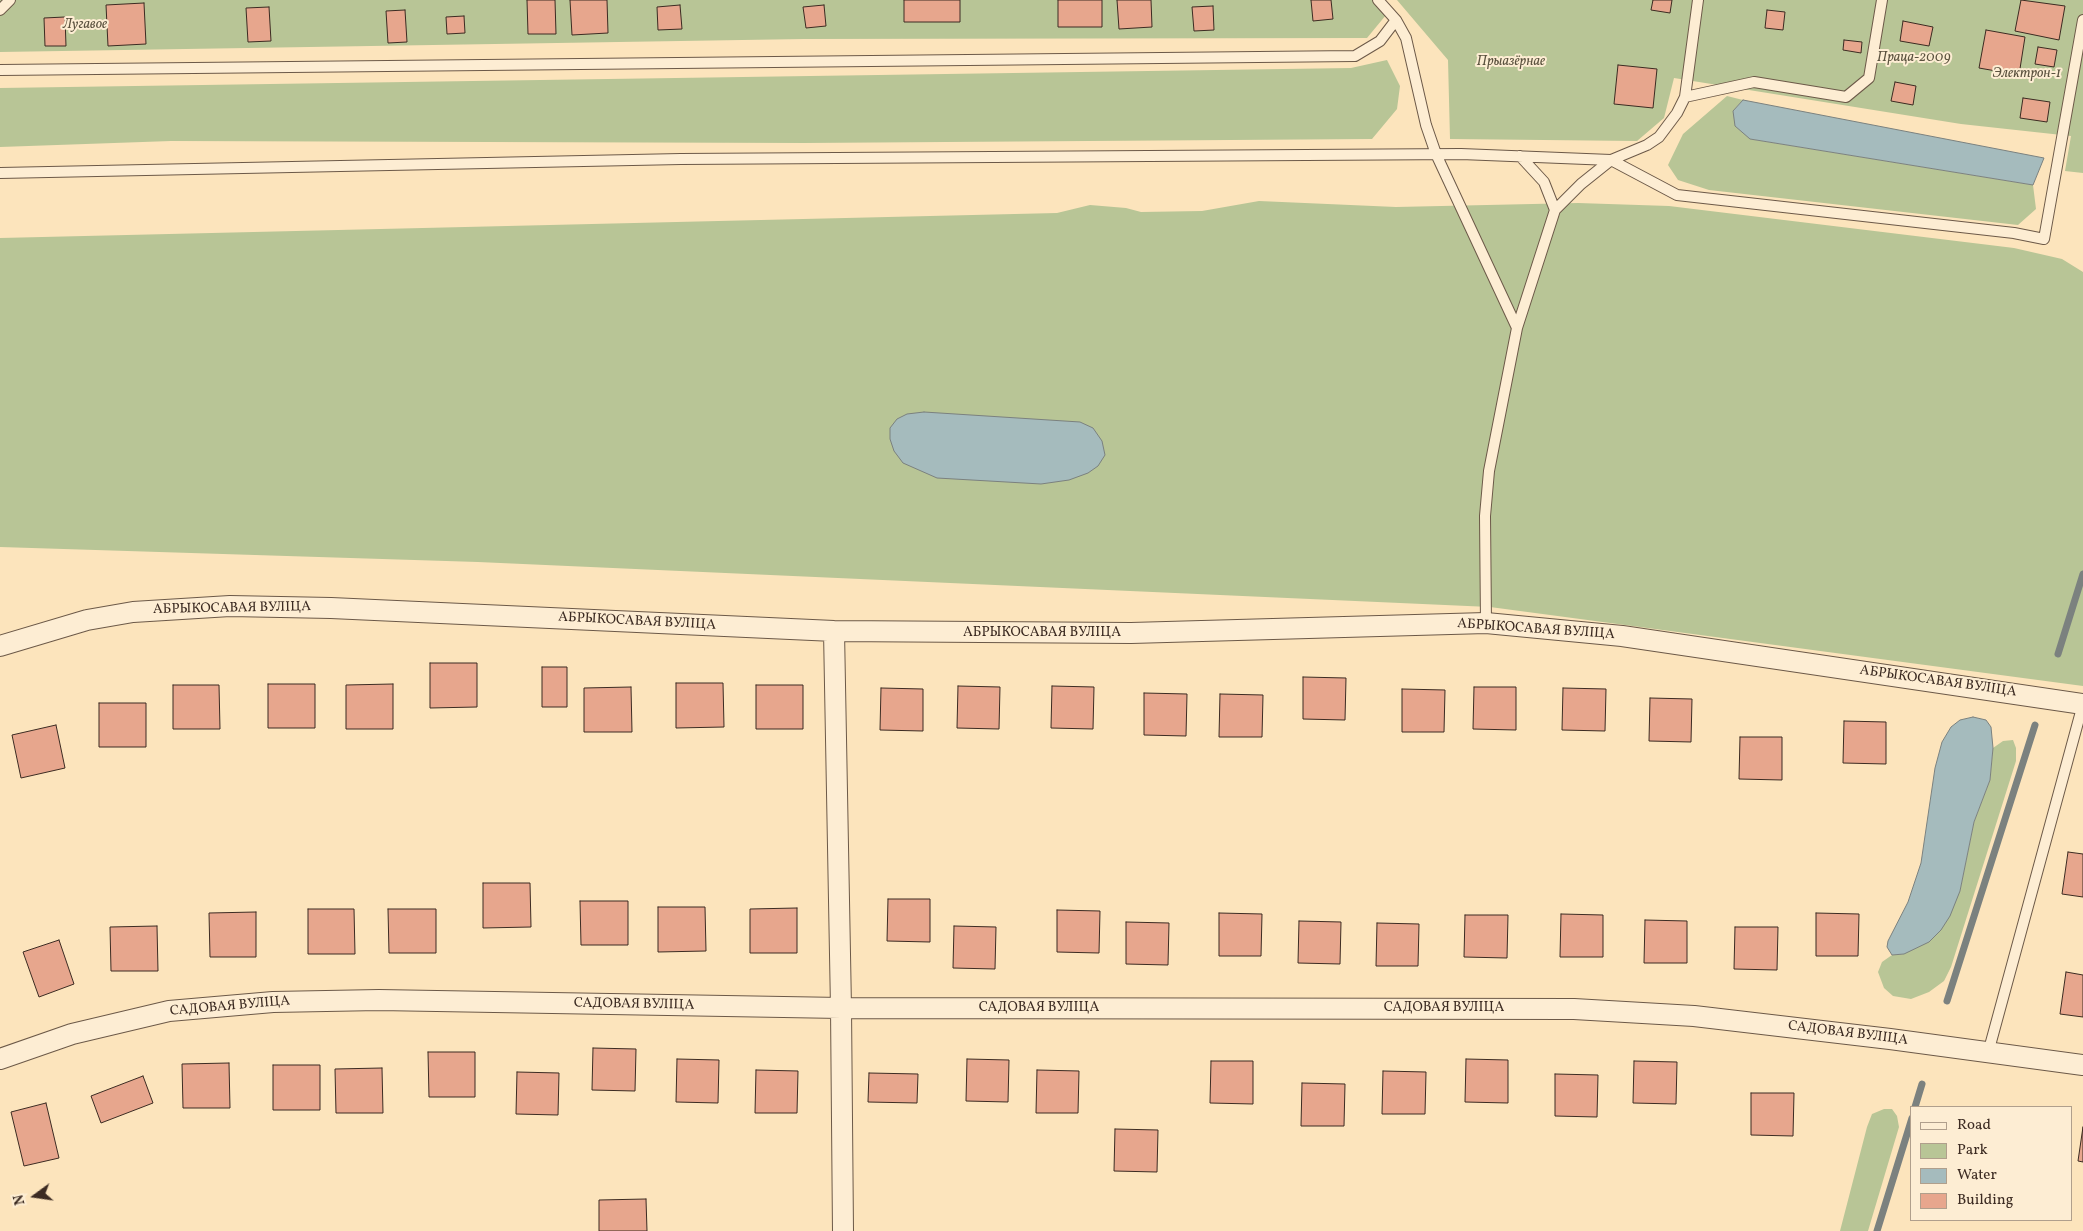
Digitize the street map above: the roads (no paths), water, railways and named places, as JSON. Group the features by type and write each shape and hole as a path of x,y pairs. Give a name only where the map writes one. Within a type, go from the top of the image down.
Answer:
{"street":[{"name":"АБРЫКОСАВАЯ ВУЛІЦА","path":"0,646 87,620 142,612 230,606 331,608 834,631 1131,633 1486,623 1622,636 2083,704"},
{"path":"834,631 843,1231"},
{"name":"САДОВАЯ ВУЛІЦА","path":"0,1059 72,1034 141,1017 223,1005 379,1000 841,1008 1574,1009 1694,1016 2083,1065"}],"lane":[{"path":"0,10 10,0"},
{"path":"1378,0 1396,20 1406,38 1412,57 1419,100 1436,154 1517,328"},
{"path":"1486,623 1484,516 1489,471 1517,328 1555,210 1581,184 1611,160 1647,145 1659,136 1677,113 1684,97 1698,0"},
{"path":"1684,97 1754,82 1846,97 1869,78 1882,0"},
{"path":"0,70 1355,56 1380,41 1396,20"},
{"path":"0,173 682,158 1436,154 1520,156 1611,160 1678,194 2044,239 2083,20"},
{"path":"1520,156 1530,164 1544,182 1555,210"},
{"path":"1988,1052 2083,704"}],"water":[{"path":"1743,100 2044,158 2033,185 1750,139 1735,126 1733,111"},
{"path":"924,412 1080,422 1093,428 1102,441 1105,455 1098,466 1088,473 1069,480 1041,484 937,478 903,463 894,451 890,439 890,428 897,419 907,414"},
{"path":"1973,717 1986,720 1991,727 1993,748 1990,780 1974,822 1960,891 1950,916 1941,930 1929,942 1904,954 1892,955 1887,947 1888,941 1908,902 1921,863 1935,768 1942,742 1951,727 1960,720"}],"waterway":[{"path":"2058,654 2083,574"},
{"path":"1947,1001 2035,725"},
{"path":"1915,1106 1922,1084"},
{"path":"1877,1231 1910,1124"}],"park label":[{"name":"Лугавое","path":"85,25"},
{"name":"Праца-2009","path":"1914,58"},
{"name":"Прыазёрнае","path":"1511,62"},
{"name":"Электрон-1","path":"2027,74"}]}
